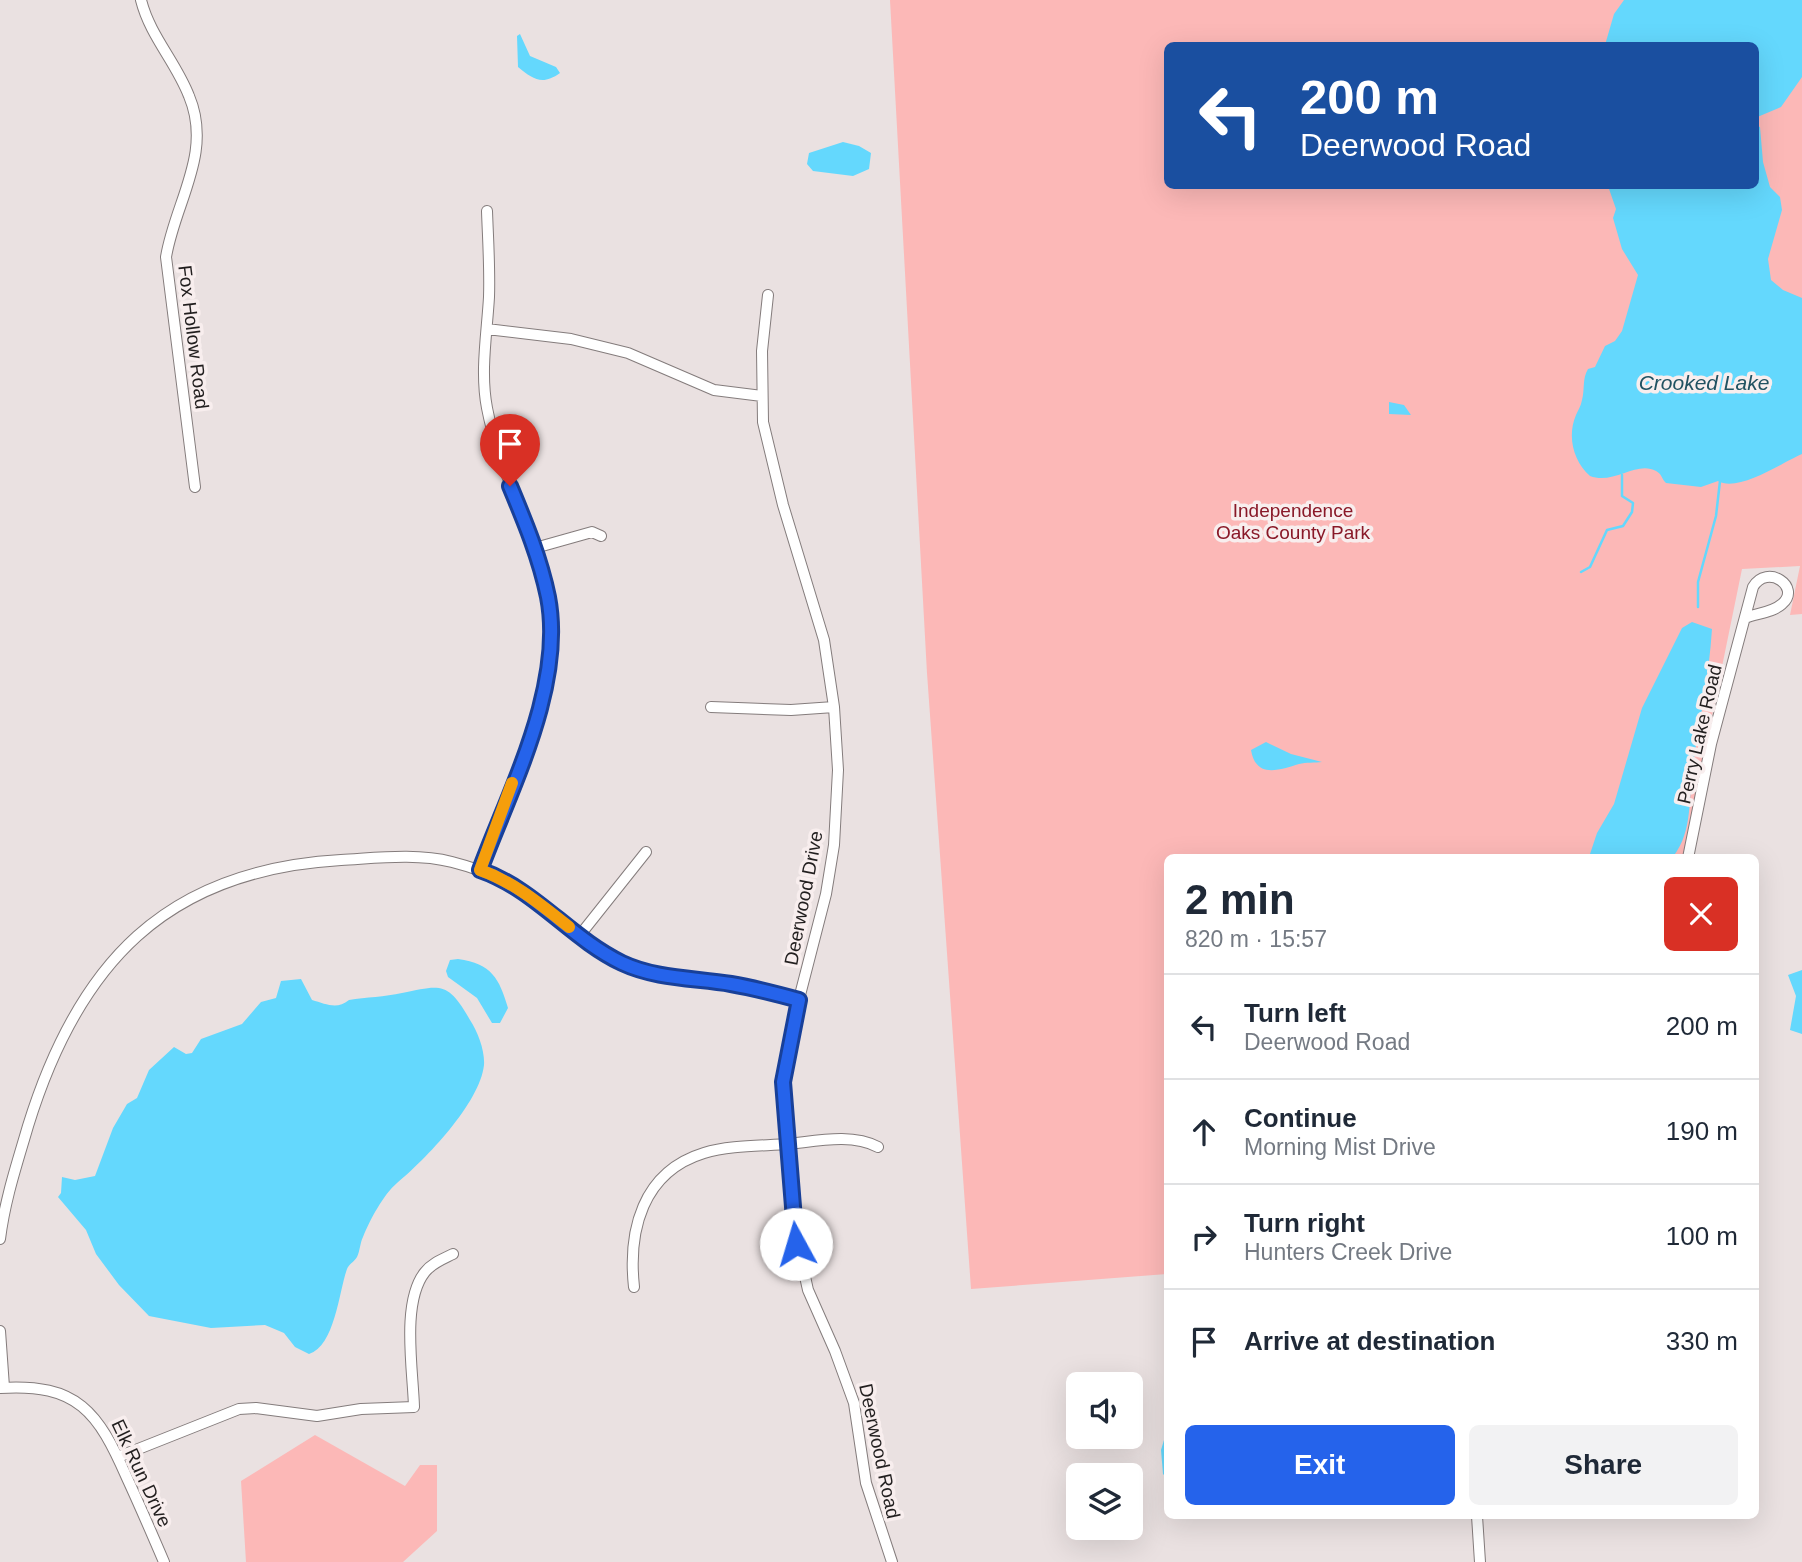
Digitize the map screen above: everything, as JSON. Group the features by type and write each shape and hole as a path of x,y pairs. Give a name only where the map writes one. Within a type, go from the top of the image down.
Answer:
{"street":[{"name":"Fox Hollow Road","path":"141,0 149,25 190,97 196,120 194,170 172,227 166,257 195,487"},
{"path":"480,870 533,727 549,665 551,639 548,598 535,548 502,465 486,406 487,211"},
{"path":"487,329 549,336 605,348 655,363 714,390 762,396 762,351 768,295"},
{"name":"Deerwood Drive","path":"762,396 763,422 783,505 824,640 834,707 838,771 834,845 826,894 799,1000"},
{"path":"535,548 592,532 601,536"},
{"name":"Perry Lake Road","path":"1689,854 1712,744 1745,618 1757,581 1762,577 1780,578 1788,592 1785,602 1773,610 1745,618"},
{"path":"711,707 791,710 834,707"},
{"path":"579,935 646,852"},
{"path":"0,1239 10,1183 47,1070 75,1010 112,960 156,921 214,888 240,877 292,865 404,856 437,859 499,877 530,896 579,935 622,963 643,971 732,984 799,1000"},
{"name":"Deerwood Road","path":"799,1000 783,1082 793,1223 800,1266 850,1391 866,1483 892,1562"},
{"path":"634,1287 631,1254 634,1228 657,1183 672,1169 703,1153 786,1144 856,1139 878,1147"},
{"path":"118,1457 239,1409 256,1408 317,1416 361,1409 414,1407 411,1322 416,1287 435,1263 453,1254"},
{"path":"0,1331 2,1387"},
{"name":"Elk Run Drive","path":"2,1387 47,1389 78,1404 101,1423 164,1562"},
{"path":"1476,1519 1480,1562"}],"green space":[{"name":"Independence Oaks County Park","path":"890,0 1802,0 1802,614 1790,615 1800,566 1742,569 1684,854 1164,854 1164,1274 971,1289 927,673"},
{"path":"315,1435 405,1486 420,1465 437,1465 437,1531 403,1562 246,1562 241,1481"}],"water":[{"path":"1624,0 1802,0 1802,77 1781,107 1759,116 1759,42 1606,42 1614,14"},
{"path":"520,34 530,56 556,67 560,73 543,80 528,75 518,67 517,36"},
{"name":"Crooked Lake","path":"1760,127 1763,162 1770,187 1780,197 1782,210 1768,259 1771,280 1783,290 1802,298 1802,454 1748,480 1727,484 1718,481 1701,487 1666,483 1658,472 1649,468 1599,478 1590,476 1584,470 1573,448 1572,431 1582,402 1584,380 1588,369 1595,367 1605,346 1615,341 1622,331 1638,275 1622,249 1613,218 1616,209 1609,189 1759,189"},
{"path":"843,142 859,146 871,153 869,169 853,176 813,171 807,164 809,153"},
{"path":"1389,402 1404,405 1411,415 1389,414"},
{"path":"1692,622 1712,629 1689,812 1680,847 1675,854 1590,854 1597,833 1614,804 1642,708 1682,628"},
{"path":"1266,742 1291,754 1322,762 1302,763 1276,770 1263,769 1254,759 1251,750"},
{"path":"458,959 479,965 497,981 508,1008 500,1023 492,1023 477,998 448,977 446,971 450,960"},
{"path":"1802,970 1802,1034 1790,1030 1796,996 1788,975"},
{"path":"301,979 312,1000 331,1005 426,988 449,992 456,998 473,1025 484,1060 480,1080 462,1113 436,1146 392,1188 377,1208 362,1239 357,1257 347,1269 335,1317 325,1340 318,1349 309,1354 295,1347 284,1333 265,1325 211,1328 149,1316 119,1285 96,1254 86,1230 58,1197 61,1193 62,1177 75,1180 95,1176 113,1128 127,1104 137,1098 149,1070 174,1047 186,1054 192,1053 201,1039 242,1024 261,1002 276,998 281,981"},
{"path":"1164,1440 1164,1475 1163,1474 1161,1450"}],"waterway":[{"path":"1581,572 1590,567 1607,530 1623,526 1632,512 1633,503 1622,496 1622,475"},
{"path":"1698,607 1698,582 1716,516 1720,481"}],"slow traffic":[{"path":"512,783 480,870 499,877 530,896 569,927"}],"route":[{"path":"510,486 535,548 548,598 551,639 549,665 530,736 480,870 499,877 530,896 596,948 622,963 643,971 732,984 799,1000 791,1030 783,1082 783,1111 796,1244"}]}
